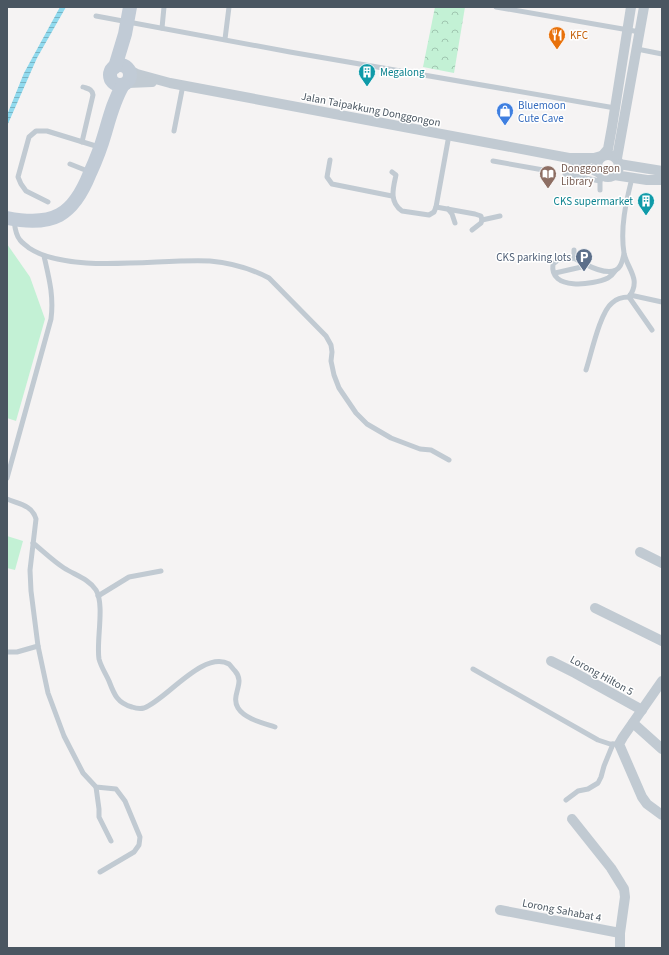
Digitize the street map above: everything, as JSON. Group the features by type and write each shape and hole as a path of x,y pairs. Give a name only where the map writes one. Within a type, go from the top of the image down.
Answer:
{"street":[{"path":"10,218 30,221 42,220 60,215 69,209 80,197 101,148 122,75 126,28 130,7"},
{"path":"631,7 608,149 597,164 598,170 600,177 614,175 662,180"},
{"path":"614,175 618,170 618,161 644,7"},
{"name":"Jalan Taipakkung Donggongon","path":"122,75 137,74 170,83 569,158 594,158 602,156"},
{"path":"602,156 610,154 631,174 632,178"},
{"name":"Jalan Taipakkung Donggongon","path":"569,158 593,169 600,177"},
{"path":"618,161 662,171"},
{"path":"640,552 662,563"},
{"path":"595,608 662,641"},
{"name":"Lorong Hilton 5","path":"551,661 642,710"},
{"path":"662,681 633,723 616,744 642,797 647,804 662,815"},
{"path":"633,723 662,749"},
{"path":"572,819 611,868 624,889 620,948"},
{"name":"Lorong Sahabat 4","path":"500,910 620,933"}],"lane":[{"path":"162,28 164,7"},
{"path":"225,39 229,7"},
{"path":"496,7 640,32"},
{"path":"96,16 126,28 162,28 290,52 615,108"},
{"path":"637,49 662,54"},
{"path":"174,131 183,85"},
{"path":"82,142 93,95 92,91 83,87"},
{"path":"48,202 26,191 18,177 29,137 36,131 47,131 101,148"},
{"path":"392,172 396,175 392,196 395,203 402,211 429,215 434,212 449,135"},
{"path":"330,160 327,177 332,184 392,196"},
{"path":"493,161 549,172"},
{"path":"70,164 91,172"},
{"path":"565,174 600,177 600,190"},
{"path":"615,271 608,272 586,266 574,258 555,262 552,266 561,281 570,284 601,280 609,277 620,267 624,254 625,203 632,178"},
{"path":"436,207 475,214 481,216 482,220"},
{"path":"448,209 452,214 455,223"},
{"path":"472,230 482,223 482,220 500,216"},
{"path":"10,218 15,233 20,241 44,256 75,262 220,262 240,265 257,271 269,278 326,336 331,344 331,361 339,388 352,408 367,424 391,438 420,449 431,450 449,460"},
{"path":"574,250 574,258"},
{"path":"624,254 634,280 633,292 630,296"},
{"path":"7,478 51,319 53,304 44,256"},
{"path":"555,273 586,266"},
{"path":"630,296 652,330"},
{"path":"586,370 606,309 611,303 620,298 630,296 662,302"},
{"path":"7,499 30,508 36,519 30,570 30,584 38,646 48,693 64,736 83,773 96,787 99,817 111,841"},
{"path":"34,543 64,568 89,582 96,590 100,611 98,624 99,660 116,698 130,706 142,708 151,704 197,669 213,662 222,662 229,665 239,675 236,696 238,709 258,721 275,727"},
{"path":"98,596 129,577 161,571"},
{"path":"7,652 17,652 38,646"},
{"path":"473,669 598,740 616,744 604,766 598,783 588,789 578,791 566,800"},
{"path":"96,787 116,790 126,801 140,837 139,845 134,852 100,872"}],"green space":[{"path":"435,7 465,7 454,73 423,67"},
{"path":"7,244 30,277 45,319 16,421 7,418"},
{"path":"7,536 23,541 15,570 7,568"}],"water":[{"path":"60,7 66,7 37,58 7,126 7,115 24,73"}],"place":[{"name":"KFC","path":"557,50"},
{"name":"Megalong","path":"367,87"},
{"name":"Bluemoon Cute Cave","path":"505,126"},
{"name":"Donggongon Library","path":"548,189"},
{"name":"CKS supermarket","path":"646,216"},
{"name":"CKS parking lots","path":"584,272"}]}
